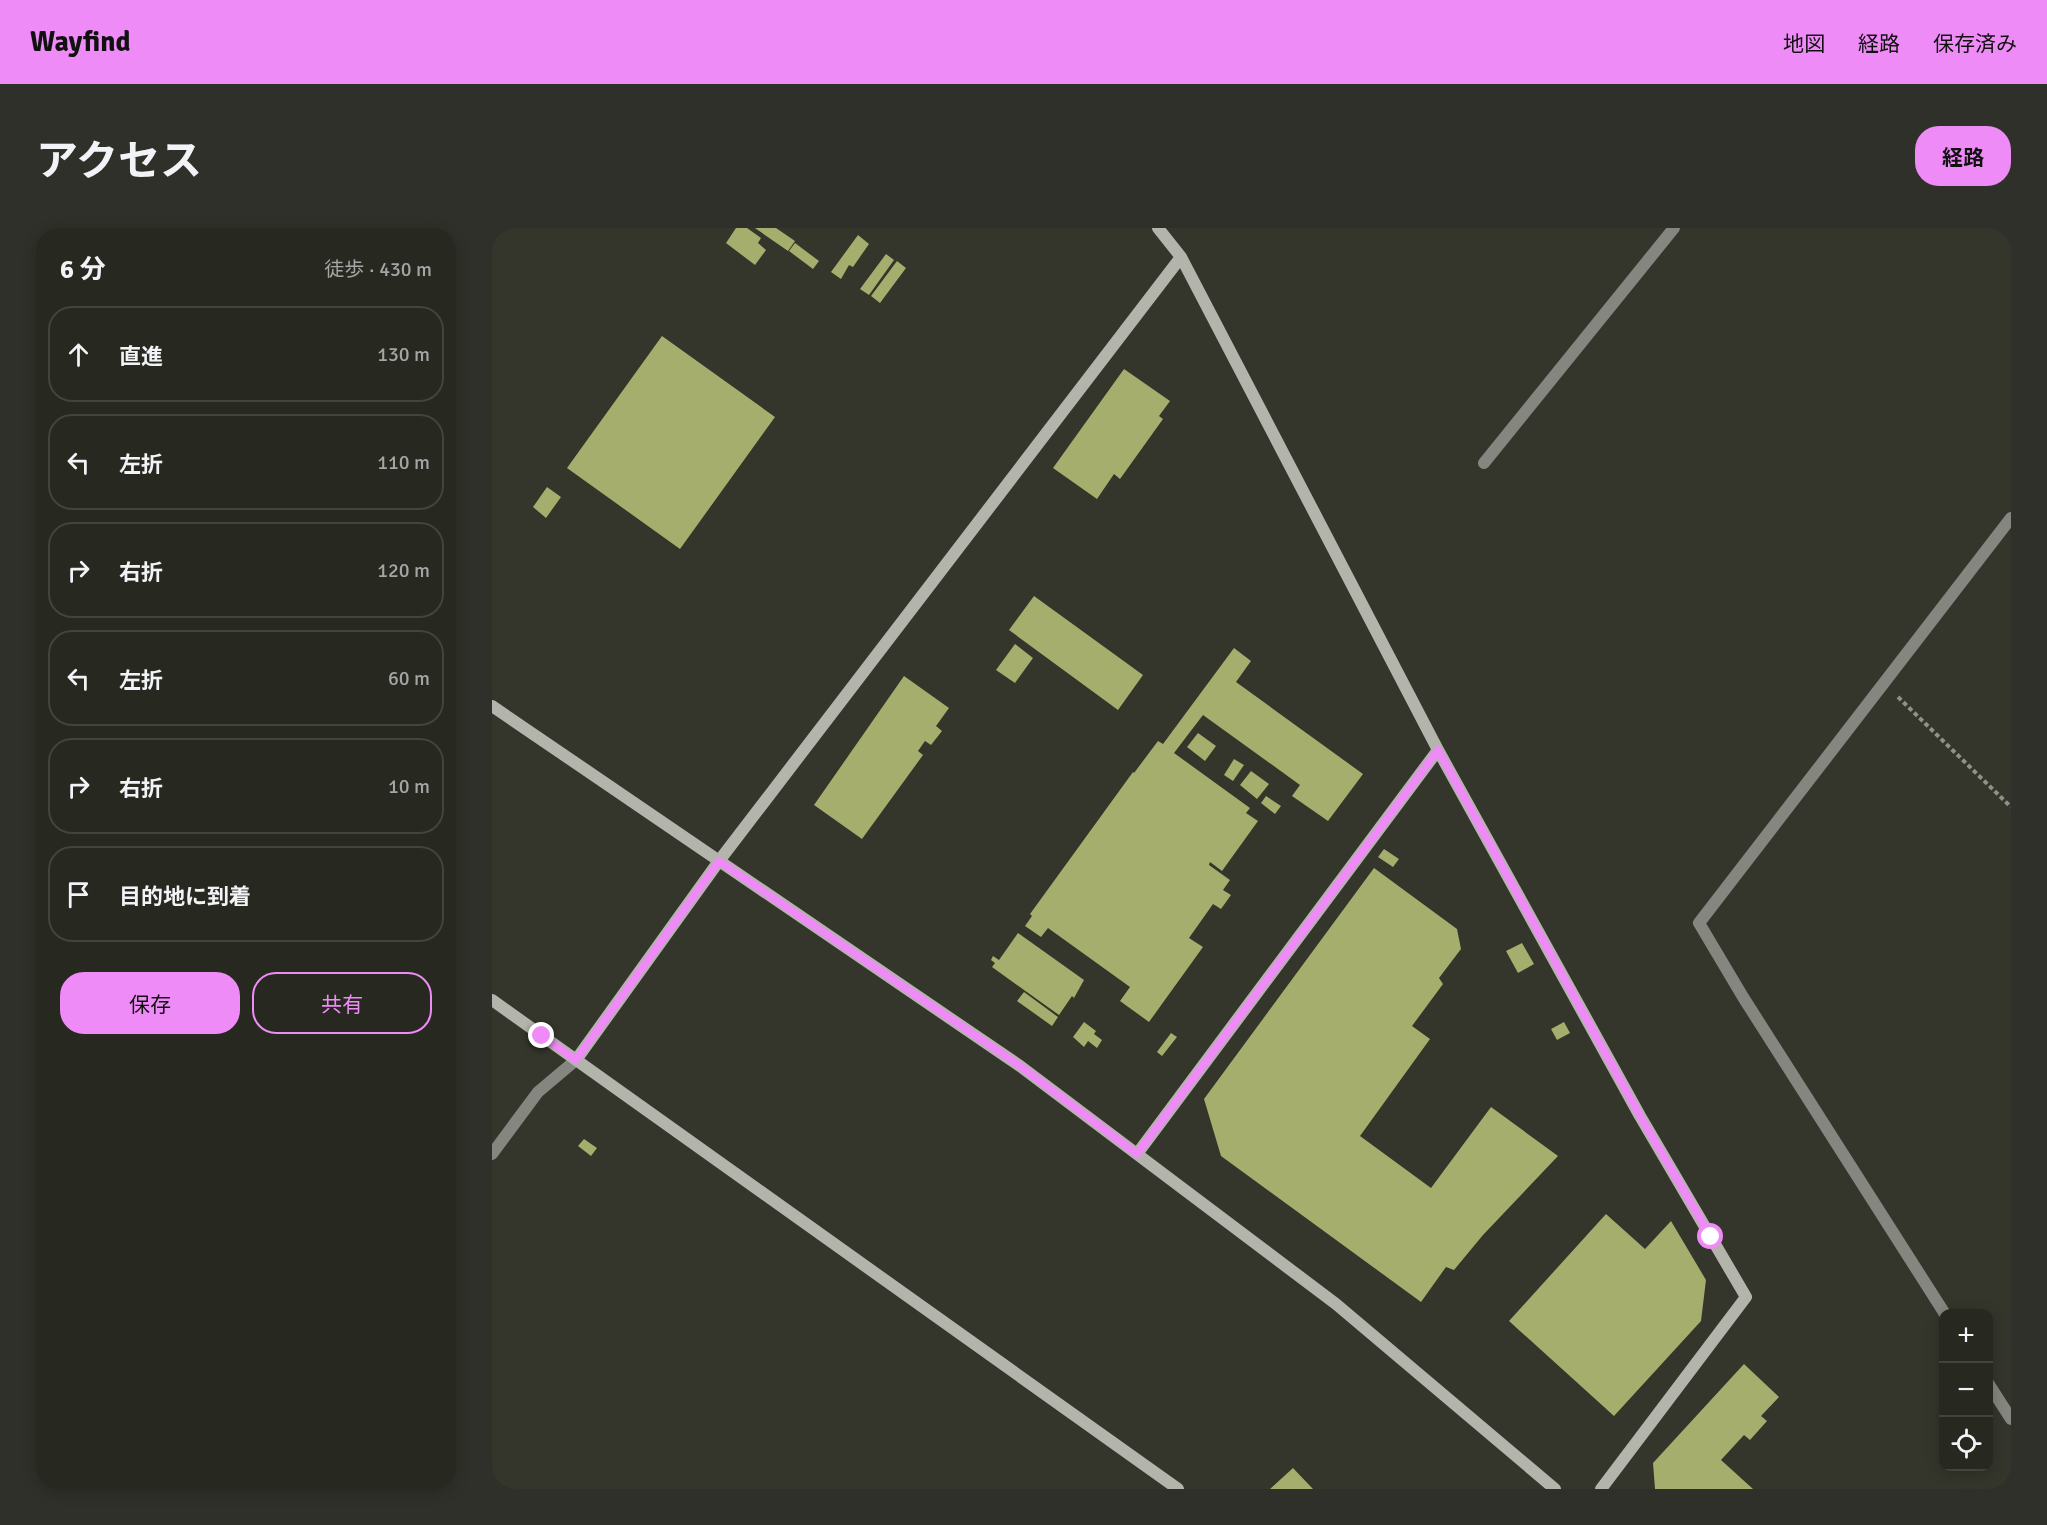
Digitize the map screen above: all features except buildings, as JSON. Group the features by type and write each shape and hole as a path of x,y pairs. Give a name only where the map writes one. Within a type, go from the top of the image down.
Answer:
{"street":[{"path":"1158,228 1181,257 1438,750 1634,1105 1746,1297 1601,1489"},
{"path":"1484,463 1674,228"},
{"path":"492,1154 538,1092 576,1060 719,861 1181,257"},
{"path":"1942,1309 1743,997 1700,923 2011,518"},
{"path":"492,706 1020,1066 1336,1304 1555,1489"},
{"path":"1137,1154 1438,750"},
{"path":"492,1000 1178,1489"},
{"path":"1993,1390 2011,1419"}],"path":[{"path":"1884,683 2011,807"}],"route":[{"path":"542,1036 576,1060 719,861 1020,1066 1137,1154 1438,750 1640,1116 1711,1237"}]}
